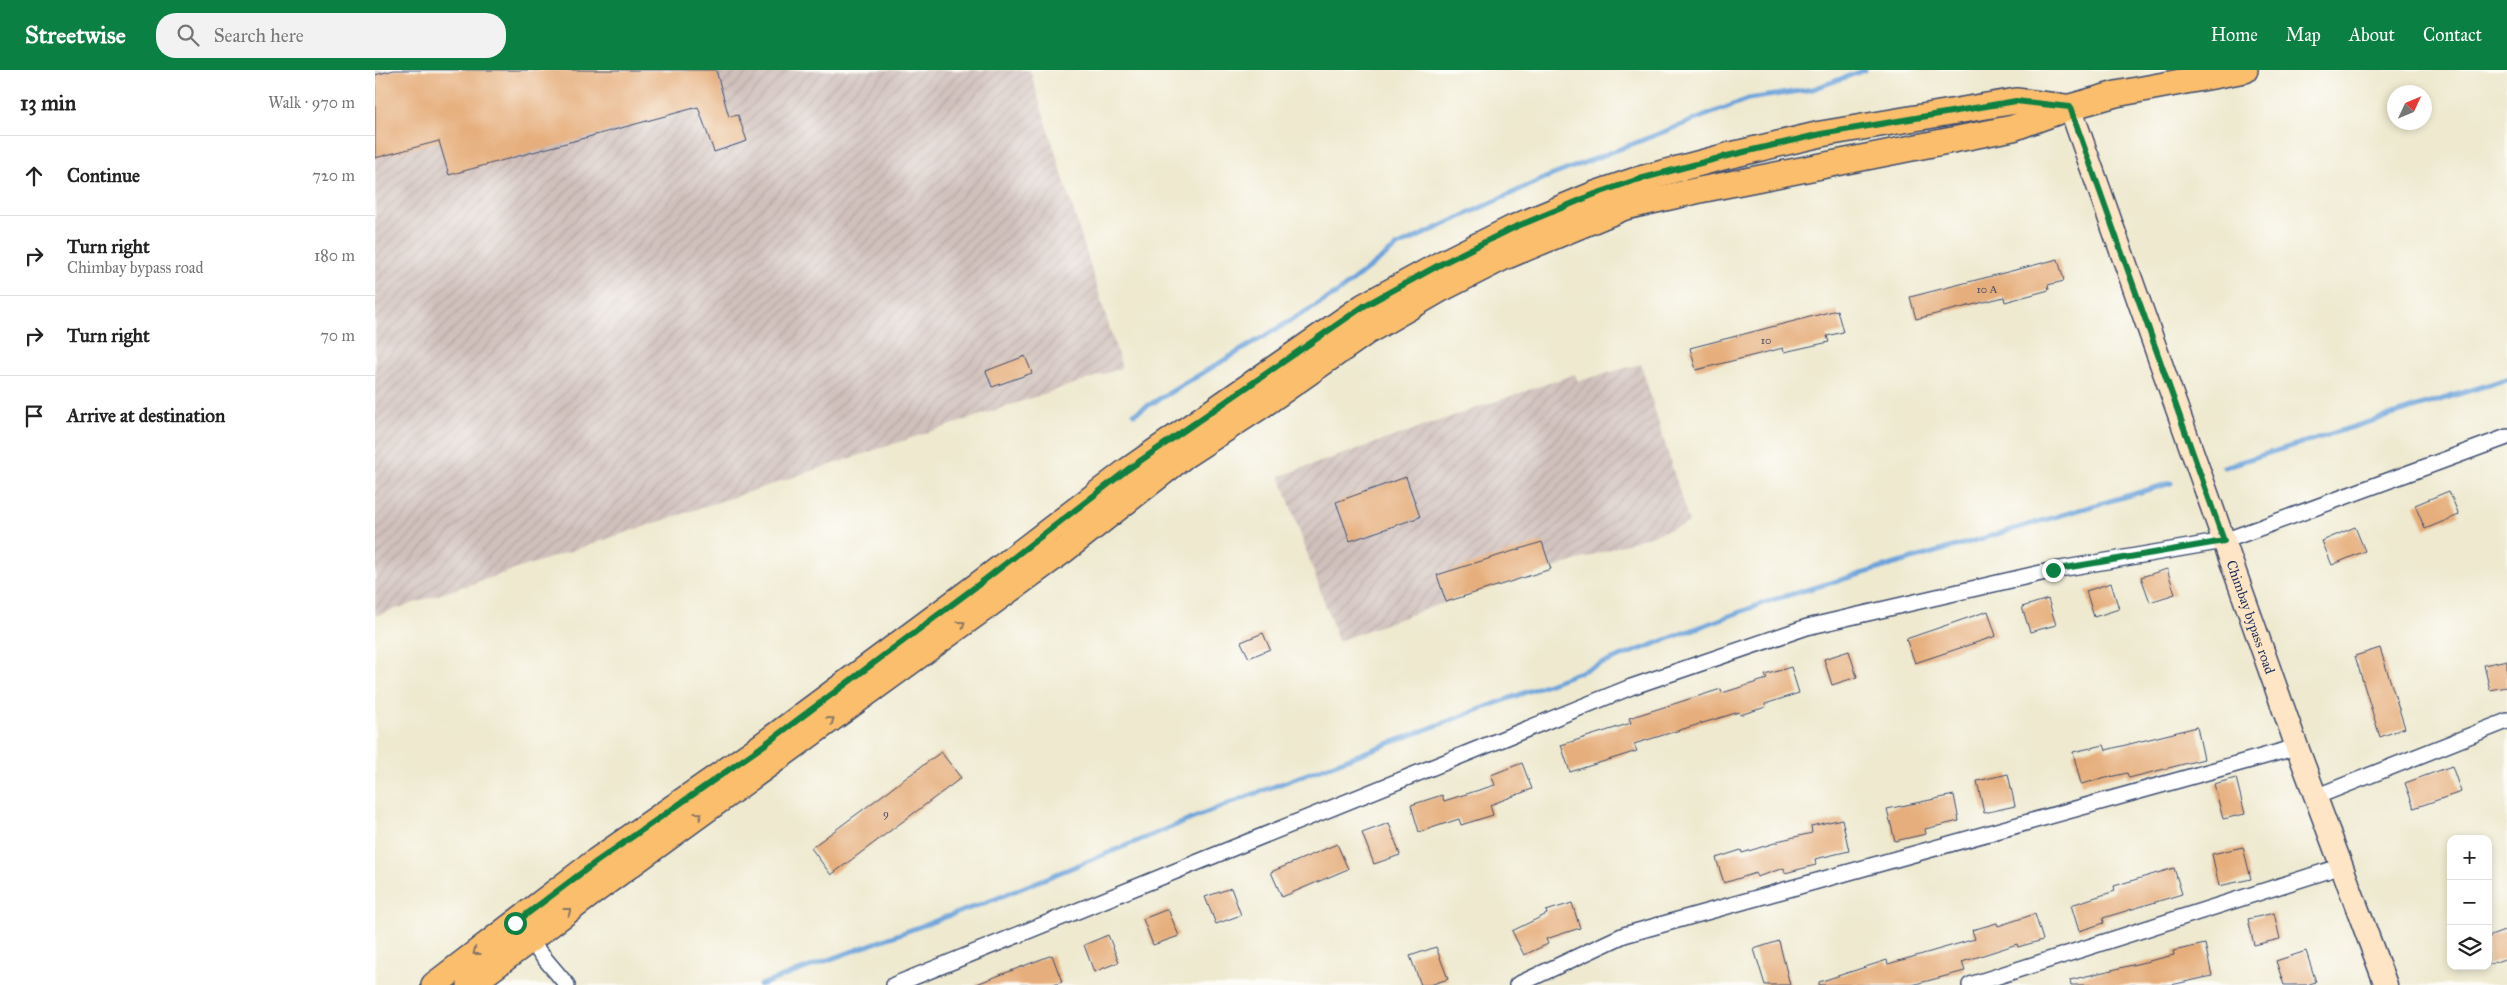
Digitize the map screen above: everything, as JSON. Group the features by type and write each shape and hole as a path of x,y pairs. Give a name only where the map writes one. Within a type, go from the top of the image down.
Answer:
{"main road":[{"path":"434,985 522,931 1063,551 1184,456 1261,406 1365,333 1441,289 1502,258 1625,207 1700,190 2013,128 2070,107 2116,94 2245,70"},
{"name":"Chimbay bypass road","path":"2070,107 2297,747 2386,985"},
{"path":"470,985 522,931"}],"street":[{"path":"894,985 1631,687 1807,627 2053,570 2224,541 2507,437"},
{"path":"2315,797 2507,721"},
{"path":"1517,985 1624,935 2297,747"},
{"path":"1970,985 2342,866"},
{"path":"522,931 567,985"}],"shaded area":[{"path":"375,70 1030,70 1122,368 375,616"},
{"path":"1641,364 1689,523 1551,569 1542,542 1438,575 1446,602 1338,641 1280,476 1575,374 1578,381"}],"building":[{"path":"394,70 716,70 729,117 738,115 747,141 714,152 698,107 449,175 439,141 375,158 375,75"},
{"path":"2058,259 2064,281 2048,285 2049,290 2005,302 2004,297 1916,319 1910,297"},
{"path":"1837,310 1843,332 1827,336 1829,342 1784,352 1783,348 1696,370 1690,348"},
{"path":"1025,356 1032,373 992,387 986,371"},
{"path":"1406,477 1420,517 1350,541 1336,502"},
{"path":"2449,491 2459,515 2425,529 2415,505"},
{"path":"2355,527 2365,551 2332,565 2322,541"},
{"path":"1542,542 1551,569 1446,602 1437,575"},
{"path":"2167,569 2175,594 2150,602 2141,577"},
{"path":"2111,583 2119,609 2094,617 2086,591"},
{"path":"2048,599 2056,625 2030,632 2022,607"},
{"path":"1988,611 1996,636 1915,663 1906,639"},
{"path":"1263,633 1270,649 1249,658 1241,642"},
{"path":"2380,648 2405,728 2380,737 2355,656"},
{"path":"1849,651 1857,677 1832,685 1824,659"},
{"path":"2507,660 2507,687 2490,690 2484,665"},
{"path":"1791,667 1799,693 1765,704 1766,707 1740,715 1739,712 1634,744 1637,751 1570,772 1561,745 1631,723 1629,718 1721,689 1722,693 1767,679 1765,675"},
{"path":"2197,727 2204,759 2129,778 2127,773 2081,784 2073,752 2104,745 2106,750"},
{"path":"941,752 961,778 831,875 811,848"},
{"path":"1522,763 1532,789 1490,805 1493,815 1461,825 1459,819 1419,832 1411,805 1442,795 1444,801 1495,785 1491,775"},
{"path":"2452,766 2461,792 2414,808 2405,783"},
{"path":"2008,774 2015,806 1984,813 1977,781"},
{"path":"2236,778 2245,814 2223,819 2214,784"},
{"path":"1954,795 1959,821 1925,829 1926,834 1895,841 1887,809"},
{"path":"1842,819 1849,851 1815,859 1816,865 1785,873 1784,868 1757,877 1756,873 1724,883 1716,858 1741,850 1742,853 1777,841 1812,833 1811,826"},
{"path":"1389,823 1400,855 1374,864 1362,833"},
{"path":"1337,844 1348,869 1282,897 1271,872"},
{"path":"2243,847 2251,879 2219,886 2212,854"},
{"path":"2174,868 2182,894 2103,918 2104,923 2079,931 2071,905 2115,891 2114,886"},
{"path":"1231,888 1241,915 1216,924 1205,897"},
{"path":"1572,903 1580,928 1546,939 1548,944 1524,955 1512,931 1547,914 1546,911"},
{"path":"1168,909 1179,936 1153,945 1143,919"},
{"path":"2274,913 2280,939 2254,945 2248,919"},
{"path":"2035,914 2043,940 2018,947 2017,944 1962,962 1965,971 1912,985 1819,985 1819,982 1887,960 1888,964 1975,939 1972,930 1997,923 1998,926"},
{"path":"2507,930 2507,958 2492,964 2492,936"},
{"path":"1108,935 1119,962 1094,972 1084,945"},
{"path":"1779,941 1790,985 1765,985 1754,949"},
{"path":"2205,944 2212,976 2171,985 2071,985 2070,980 2174,955 2173,951"},
{"path":"1436,947 1448,979 1430,985 1421,985 1410,956"},
{"path":"2306,951 2316,982 2306,985 2284,985 2276,961"},
{"path":"1052,955 1062,982 1054,985 974,985"}],"waterway":[{"path":"1134,414 1337,293 1396,247 1545,178 1748,99 1813,89 1865,70"},
{"path":"2224,467 2507,379"},
{"path":"760,985 995,899 1243,798 1772,600 2171,483"}],"route":[{"path":"515,923 596,862 760,748 978,585 1127,470 1364,306 1513,228 1595,194 1636,180 1821,134 2016,101 2070,107 2224,541 2053,570"}]}
